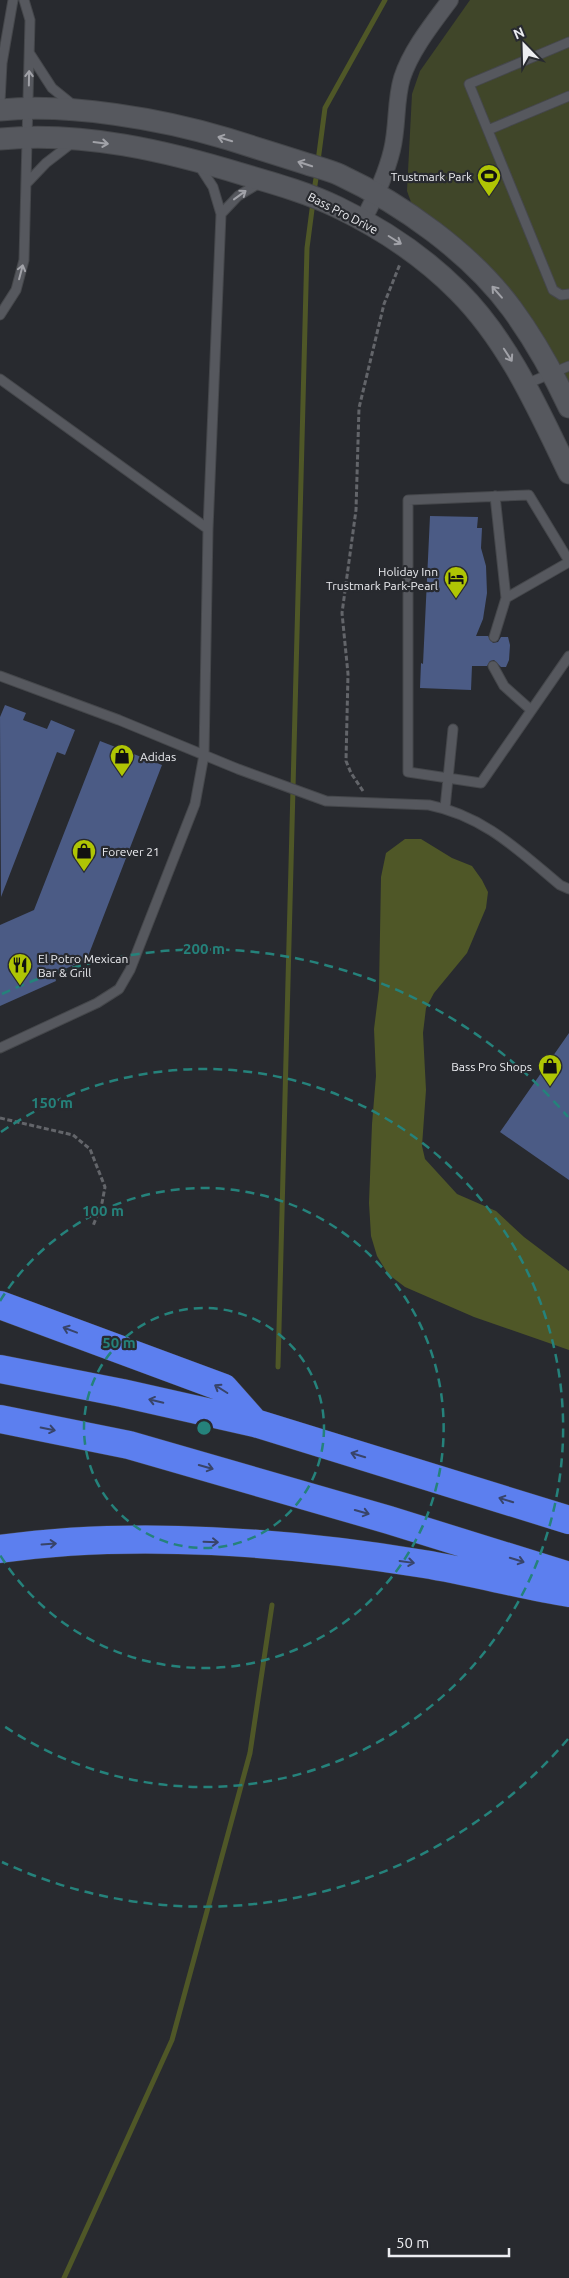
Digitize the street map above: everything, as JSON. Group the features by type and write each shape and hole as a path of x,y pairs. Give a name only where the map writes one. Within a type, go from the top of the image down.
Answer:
{"highway":[{"path":"0,1305 224,1388 255,1423"},
{"path":"0,1369 122,1393 255,1423 569,1520"},
{"path":"0,1419 128,1445 389,1520 569,1576"},
{"path":"0,1549 71,1542 153,1541 278,1546 356,1554 424,1564 569,1594"}],"street":[{"path":"363,220 377,195 392,149 402,76 415,50 450,0"},
{"path":"0,110 28,109 85,112 142,119 197,130 339,174 426,226 478,270 561,370 569,407"},
{"name":"Bass Pro Drive","path":"0,139 76,140 137,147 190,158 309,195 363,220 407,248 458,290 488,326 526,384 569,473"}],"lane":[{"path":"0,102 1,64 13,0"},
{"path":"0,315 16,290 24,260 30,20 24,0"},
{"path":"569,42 469,84 553,290 561,295 569,294"},
{"path":"30,54 52,88 65,100 85,112"},
{"path":"488,130 569,96"},
{"path":"26,184 46,163 76,140"},
{"path":"0,1048 97,1004 119,989 130,970 195,804 204,755 208,529 220,214 209,179 204,171 190,158"},
{"path":"220,214 238,196 263,180"},
{"path":"526,384 561,370"},
{"path":"0,379 208,529"},
{"path":"506,598 569,562 529,495 408,500 408,772 481,783 569,656"},
{"path":"494,637 506,598 495,496"},
{"path":"493,666 504,686 532,710"},
{"path":"0,676 119,720 238,769 326,801 429,805 445,808 474,819 496,833 560,886 569,889"},
{"path":"445,808 453,729"}],"path":[{"path":"366,803 363,790 351,773 346,761 348,674 342,613 356,510 358,408 384,304 407,248"},
{"path":"0,1118 73,1134 90,1149 105,1188 102,1203 93,1226"}],"shaded area":[{"name":"Trustmark Park","path":"470,0 569,0 569,391 417,210 411,202 407,191 412,94 420,71"},
{"path":"405,839 421,839 452,858 472,866 488,892 486,908 467,953 434,993 426,1008 423,1033 426,1090 422,1146 425,1159 457,1194 496,1211 524,1237 569,1271 569,1350 474,1317 405,1287 388,1274 377,1256 371,1236 369,1203 376,1076 374,1029 379,989 381,877 386,853"}],"building":[{"name":"Holiday Inn Trustmark Park-Pearl","path":"430,516 478,517 477,528 482,528 481,548 486,566 487,593 483,619 476,636 488,636 493,643 498,642 501,637 508,637 510,645 509,660 506,667 501,667 494,660 490,661 487,666 472,666 471,690 420,688 421,663 423,664"},
{"path":"5,705 26,713 23,720 47,729 51,720 75,730 65,755 57,752 1,897 0,717"},
{"path":"100,741 162,765 87,959 54,974 56,981 0,1006 0,925 34,910"},
{"name":"Bass Pro Shops","path":"569,1033 569,1180 500,1132"}],"waterway":[{"path":"318,161 325,108 385,0"},
{"path":"314,191 317,172"},
{"path":"278,1367 307,248 313,202"},
{"path":"64,2278 172,2040 250,1753 272,1605"}],"place":[{"name":"Trustmark Park","path":"489,197"},
{"name":"Holiday Inn Trustmark Park-Pearl","path":"456,599"},
{"name":"Adidas","path":"122,777"},
{"name":"Forever 21","path":"84,872"},
{"name":"El Potro Mexican Bar & Grill","path":"20,986"},
{"name":"Bass Pro Shops","path":"550,1087"}]}
